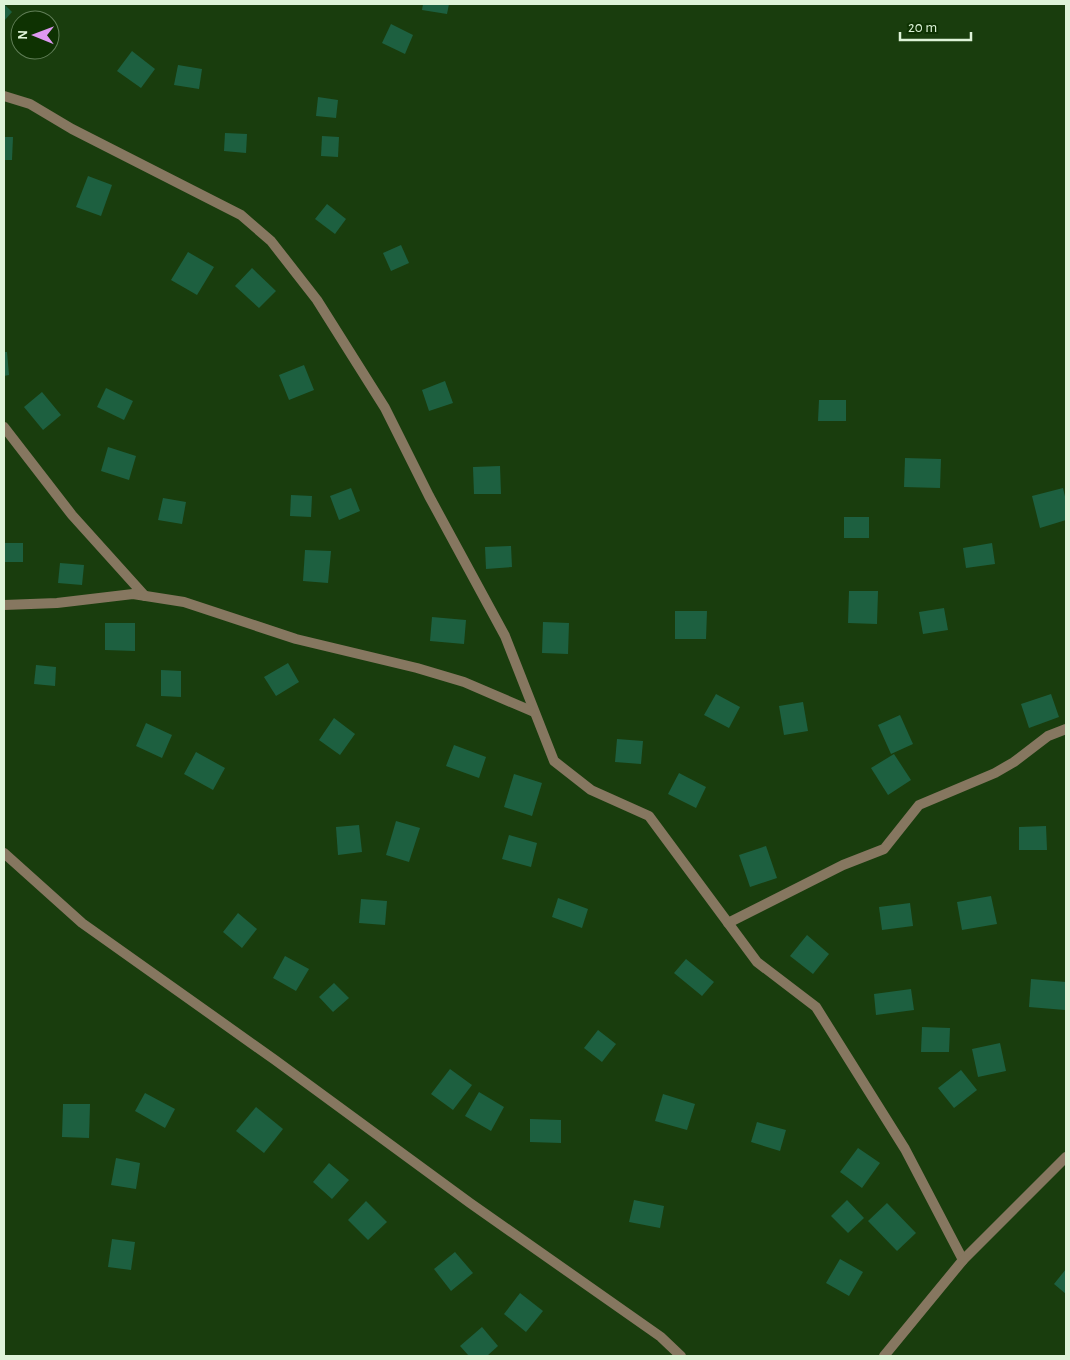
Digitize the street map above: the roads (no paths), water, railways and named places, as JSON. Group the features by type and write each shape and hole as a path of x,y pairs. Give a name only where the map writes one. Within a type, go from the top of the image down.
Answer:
{"street":[{"path":"4,96 30,104 72,129 241,215 271,241 317,300 385,408 429,496 505,636 554,761 591,790 649,816 757,962 816,1007 905,1149 963,1260"},
{"path":"4,426 72,515 145,596"},
{"path":"4,605 57,603 133,594 184,602 296,639 417,668 464,682 534,712"},
{"path":"728,923 844,865 884,849 919,804 995,773 1014,762 1048,736 1066,729"},
{"path":"4,853 82,923 275,1060 470,1204 661,1337 681,1356"},
{"path":"884,1356 963,1260 1066,1157"}]}
